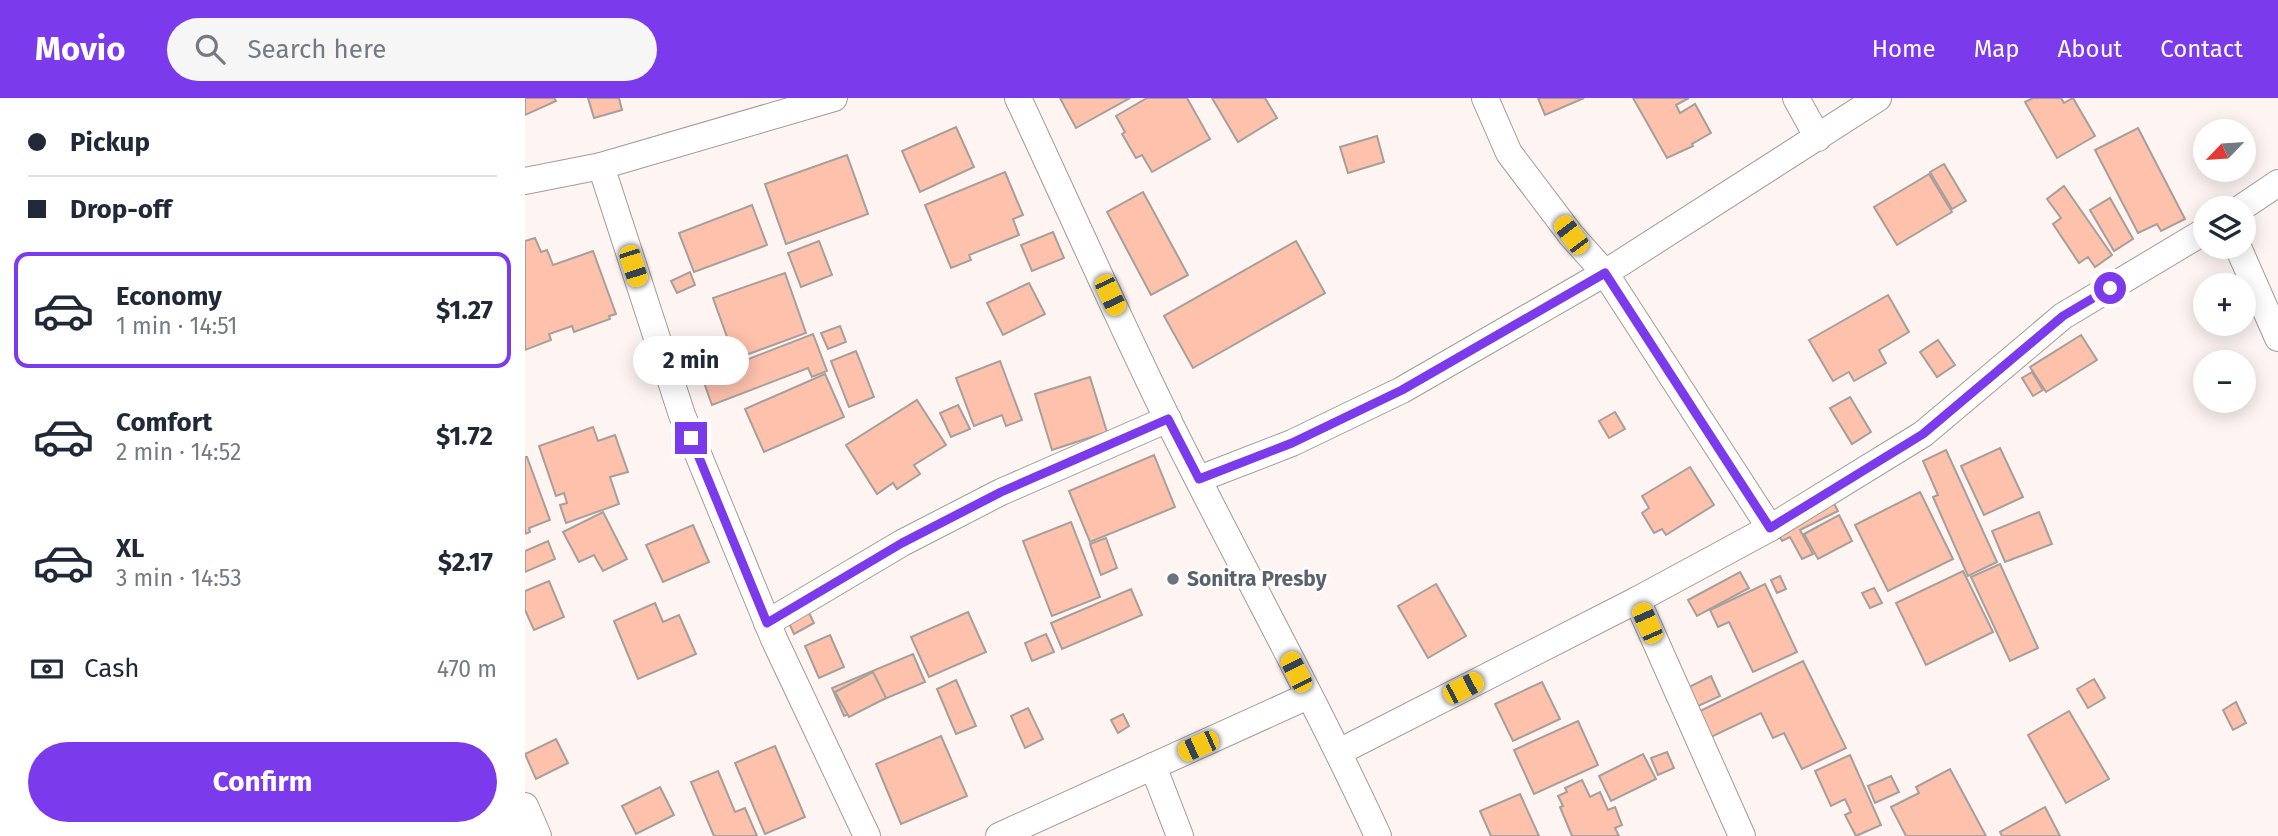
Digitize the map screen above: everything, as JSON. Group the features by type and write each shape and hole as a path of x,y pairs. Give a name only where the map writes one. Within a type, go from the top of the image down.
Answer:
{"street":[{"path":"525,181 601,166 834,98"},
{"path":"1018,98 1168,419 1339,752 1378,836"},
{"path":"1485,98 1509,153 1571,235 1605,273 1770,528"},
{"path":"1796,98 1818,138"},
{"path":"1199,479 1292,443 1402,390 1605,273 1878,98"},
{"path":"601,166 682,415 767,623 867,836"},
{"path":"2256,198 2278,183"},
{"path":"1339,752 1637,600 1770,528 1923,434 2063,316 2193,238"},
{"path":"2243,259 2278,338"},
{"path":"767,623 902,543 988,498 1168,419"},
{"path":"1637,600 1742,836"},
{"path":"999,836 1308,696"},
{"path":"1153,766 1180,836"},
{"path":"525,806 538,836"}],"building":[{"path":"525,98 554,98 556,101 525,115"},
{"path":"588,98 619,98 622,110 594,118"},
{"path":"1060,98 1130,98 1076,128"},
{"path":"1147,98 1187,98 1210,139 1152,172 1142,155 1136,158 1122,134 1125,132 1116,116"},
{"path":"1212,98 1265,98 1277,118 1238,142"},
{"path":"1538,98 1584,98 1545,115"},
{"path":"1633,98 1689,98 1676,105 1680,113 1695,104 1711,133 1692,144 1693,146 1667,158"},
{"path":"2033,98 2061,98 2064,103 2073,98 2095,136 2057,158 2025,102"},
{"path":"956,127 974,167 920,192 902,151"},
{"path":"2138,128 2185,219 2161,231 2157,224 2138,233 2095,150"},
{"path":"1377,136 1384,162 1348,173 1340,147"},
{"path":"847,155 868,214 786,244 765,184"},
{"path":"1944,164 1966,201 1952,209 1930,172"},
{"path":"1005,172 1023,215 1013,219 1019,235 969,255 971,260 951,268 925,205"},
{"path":"1929,174 1952,212 1897,245 1874,207"},
{"path":"2064,186 2112,255 2095,267 2088,257 2079,263 2053,224 2061,218 2047,199"},
{"path":"1143,192 1188,275 1151,295 1107,212"},
{"path":"2110,198 2133,239 2114,251 2090,210"},
{"path":"752,205 767,245 694,272 679,233"},
{"path":"1053,232 1064,258 1032,271 1021,245"},
{"path":"535,238 541,252 547,250 553,265 593,251 616,314 609,316 610,319 574,332 572,326 549,334 551,340 525,350 525,241"},
{"path":"819,241 832,275 801,287 788,253"},
{"path":"1296,241 1325,293 1193,368 1164,316"},
{"path":"690,272 695,285 677,293 671,281"},
{"path":"785,273 806,333 735,359 713,298"},
{"path":"1029,283 1045,314 1003,335 987,303"},
{"path":"1888,295 1909,332 1879,350 1886,363 1854,381 1849,372 1833,381 1809,340"},
{"path":"840,326 846,342 828,349 821,333"},
{"path":"813,334 827,371 812,377 808,368 712,405 702,377"},
{"path":"2081,335 2097,360 2046,392 2030,367"},
{"path":"1938,340 1955,365 1937,377 1920,352"},
{"path":"856,351 874,397 849,407 831,361"},
{"path":"1000,361 1022,420 1006,426 1002,415 974,426 956,378"},
{"path":"2032,372 2043,390 2033,396 2022,378"},
{"path":"825,374 844,417 764,452 745,409"},
{"path":"1090,377 1107,432 1052,450 1035,394"},
{"path":"1850,397 1871,432 1852,444 1830,408"},
{"path":"917,400 946,445 914,465 920,474 897,489 893,483 877,494 846,445"},
{"path":"958,405 970,429 951,437 940,413"},
{"path":"1615,412 1625,429 1609,438 1599,421"},
{"path":"593,427 598,441 615,435 628,472 610,477 619,504 566,523 560,505 567,503 564,493 556,496 539,446"},
{"path":"2000,448 2023,497 1984,515 1961,466"},
{"path":"1946,450 1997,562 1968,576 1933,497 1938,495 1923,461"},
{"path":"1154,455 1175,507 1090,542 1069,491"},
{"path":"525,457 550,520 529,528 530,532 525,534"},
{"path":"1690,467 1714,505 1666,535 1662,529 1654,533 1642,513 1649,508 1642,496"},
{"path":"1920,492 1953,559 1888,591 1855,525"},
{"path":"1832,500 1838,511 1800,530 1813,554 1802,559 1790,537 1782,541 1776,530"},
{"path":"603,512 627,559 603,571 594,555 579,562 563,532"},
{"path":"2039,512 2052,544 2005,562 1992,531"},
{"path":"1839,515 1852,541 1818,559 1804,534"},
{"path":"1071,522 1100,597 1052,616 1023,541"},
{"path":"693,525 709,562 663,582 646,545"},
{"path":"1106,538 1117,568 1101,575 1090,544"},
{"path":"548,541 555,559 525,572 525,551"},
{"path":"2000,564 2038,648 2010,661 1971,577"},
{"path":"1963,571 1993,632 1926,665 1896,603"},
{"path":"1740,572 1749,588 1697,616 1688,600"},
{"path":"1780,576 1786,589 1777,593 1771,580"},
{"path":"549,581 564,617 534,630 525,610 525,591"},
{"path":"1436,584 1466,636 1428,658 1398,606"},
{"path":"1765,584 1797,652 1753,672 1729,622 1718,627 1710,610"},
{"path":"1874,588 1882,603 1870,608 1862,593"},
{"path":"1131,589 1142,615 1062,649 1051,623"},
{"path":"655,603 663,622 679,615 696,654 638,679 614,621"},
{"path":"808,611 814,623 794,634 788,621"},
{"path":"968,612 986,652 929,677 911,637"},
{"path":"1046,634 1054,652 1032,661 1025,643"},
{"path":"830,635 844,667 819,678 805,646"},
{"path":"913,654 925,682 844,716 832,688"},
{"path":"1803,661 1846,748 1802,769 1784,733 1773,738 1761,713 1709,738 1696,713"},
{"path":"873,672 886,698 849,717 835,692"},
{"path":"1711,676 1720,696 1694,708 1685,689"},
{"path":"2094,679 2105,698 2088,708 2077,689"},
{"path":"956,680 976,726 956,734 937,689"},
{"path":"1542,682 1560,719 1513,741 1495,704"},
{"path":"2236,702 2246,723 2233,730 2223,710"},
{"path":"1028,708 1043,739 1025,748 1011,716"},
{"path":"2069,711 2109,779 2066,803 2028,735"},
{"path":"1123,714 1129,726 1118,733 1111,720"},
{"path":"1578,721 1598,765 1534,794 1514,750"},
{"path":"941,736 967,796 901,824 876,764"},
{"path":"556,739 568,763 536,779 525,754"},
{"path":"775,746 805,817 765,834 735,763"},
{"path":"1667,752 1674,768 1658,775 1651,758"},
{"path":"1643,754 1656,779 1611,801 1599,776"},
{"path":"1850,755 1881,825 1856,836 1845,815 1851,812 1845,799 1831,806 1815,771"},
{"path":"1950,769 1986,836 1906,836 1891,807 1919,793 1916,787"},
{"path":"718,771 735,812 745,808 757,836 714,836 691,782"},
{"path":"1891,776 1899,792 1875,803 1868,786"},
{"path":"1582,780 1590,797 1600,792 1608,810 1615,807 1622,825 1615,828 1619,836 1572,836 1558,796 1567,792 1565,788"},
{"path":"660,787 674,815 636,834 622,806"},
{"path":"1520,794 1539,836 1491,836 1480,811"},
{"path":"2045,807 2060,836 2002,836 2000,832"}],"place":[{"name":"Sonitra Presby","path":"1173,579"}],"route":[{"path":"691,438 767,623 902,543 1001,492 1168,419 1199,479 1292,443 1402,390 1605,273 1770,528 1923,434 2063,316 2110,288"}]}
